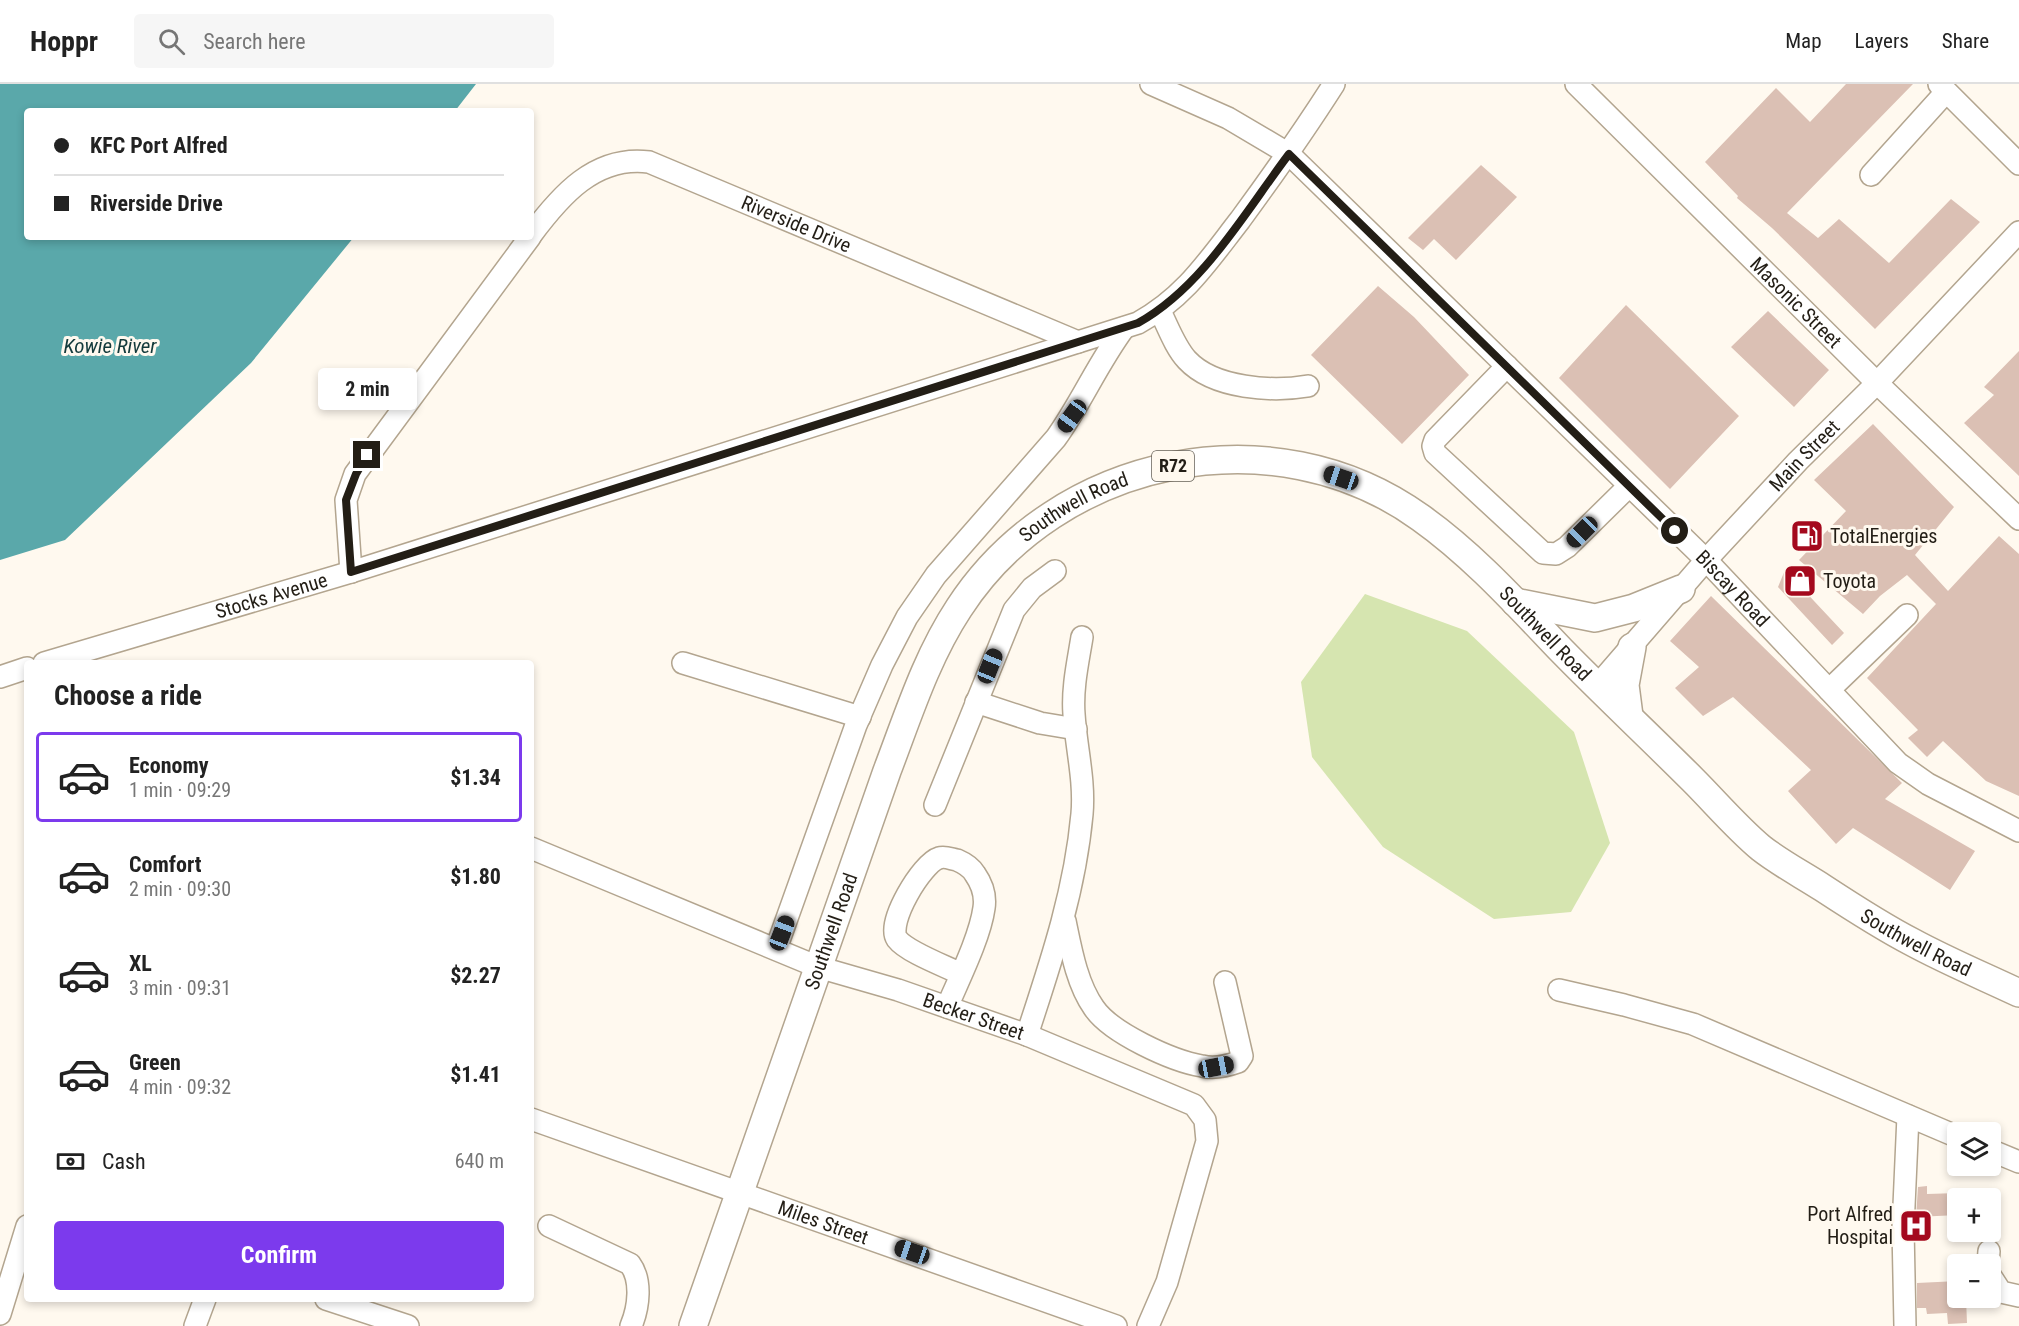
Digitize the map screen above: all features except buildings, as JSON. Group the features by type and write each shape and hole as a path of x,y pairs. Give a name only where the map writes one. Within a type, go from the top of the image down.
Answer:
{"main road":[{"name":"Southwell Road","path":"693,1326 818,967 915,697 935,650 959,608 1004,553 1049,514 1115,480 1192,463 1249,459 1303,466 1366,487 1418,515 1439,531 1515,602 1761,848 1912,942 2019,993"},
{"path":"1515,602 1595,618 1634,608 1681,589"},
{"path":"1629,716 1625,684 1632,647"}],"street":[{"name":"Biscay Road","path":"1151,84 1228,118 1289,154 1706,560 1898,763 1928,784 2019,831"},
{"name":"Stocks Avenue","path":"54,660 351,572 1124,328 1160,311 1191,284 1289,154 1334,84"},
{"name":"Masonic Street","path":"1576,84 1877,383 2019,519"},
{"path":"1871,175 1943,88 2019,164"},
{"name":"Riverside Drive","path":"534,231 555,204 584,178 620,163 649,162 1077,342"},
{"name":"Main Street","path":"1597,686 1706,560 1798,461 1877,383 2019,232"},
{"name":"Riverside Drive","path":"351,572 346,500 356,474 527,240"},
{"path":"1160,311 1178,346 1196,368 1238,384 1261,389 1282,390 1308,386"},
{"path":"776,950 860,717 882,664 913,608 936,574 1056,438 1072,416 1100,361 1124,328"},
{"path":"1507,366 1435,440 1433,446 1435,453 1543,553 1556,554 1567,547 1629,486"},
{"path":"935,805 1014,610 1032,588 1055,571"},
{"path":"1829,690 1907,615"},
{"path":"1027,1035 1071,892 1082,812 1082,777 1073,695 1082,637"},
{"path":"684,663 860,717"},
{"path":"976,702 1040,723 1076,729"},
{"name":"Becker Street","path":"534,850 818,967 947,1007 1027,1035 1189,1101 1205,1120 1207,1141 1167,1282 1148,1326"},
{"path":"947,1007 961,974 984,911 984,894 972,869 954,860 938,858 930,863 914,882 895,925 894,933 897,939 909,947 961,974"},
{"path":"1064,917 1083,990 1094,1010 1104,1020 1145,1046 1201,1066 1216,1067 1238,1062 1242,1056 1225,982"},
{"path":"1559,990 1693,1024 1947,1132"},
{"path":"1905,1326 1904,1228 1908,1116"},
{"name":"Miles Street","path":"534,1120 1116,1326"},
{"path":"2001,1155 2019,1162"},
{"path":"549,1226 630,1264 635,1271 638,1302 631,1326"},
{"path":"0,1314 24,1236"},
{"path":"2001,1292 2019,1296"},
{"path":"195,1326 204,1302"},
{"path":"336,1302 408,1326"}],"green space":[{"path":"1365,594 1467,631 1574,732 1610,843 1571,912 1494,919 1383,847 1312,757 1301,682"}],"water":[{"name":"Kowie River","path":"0,84 476,84 457,108 24,108 24,240 352,240 251,363 65,540 0,560"}],"place":[{"name":"TotalEnergies","path":"1807,536"},
{"name":"Toyota","path":"1800,581"},
{"name":"Port Alfred Hospital","path":"1916,1226"}],"route":[{"path":"367,455 356,474 346,500 351,572 1138,323 1160,311 1191,284 1289,154 1675,531"}]}
